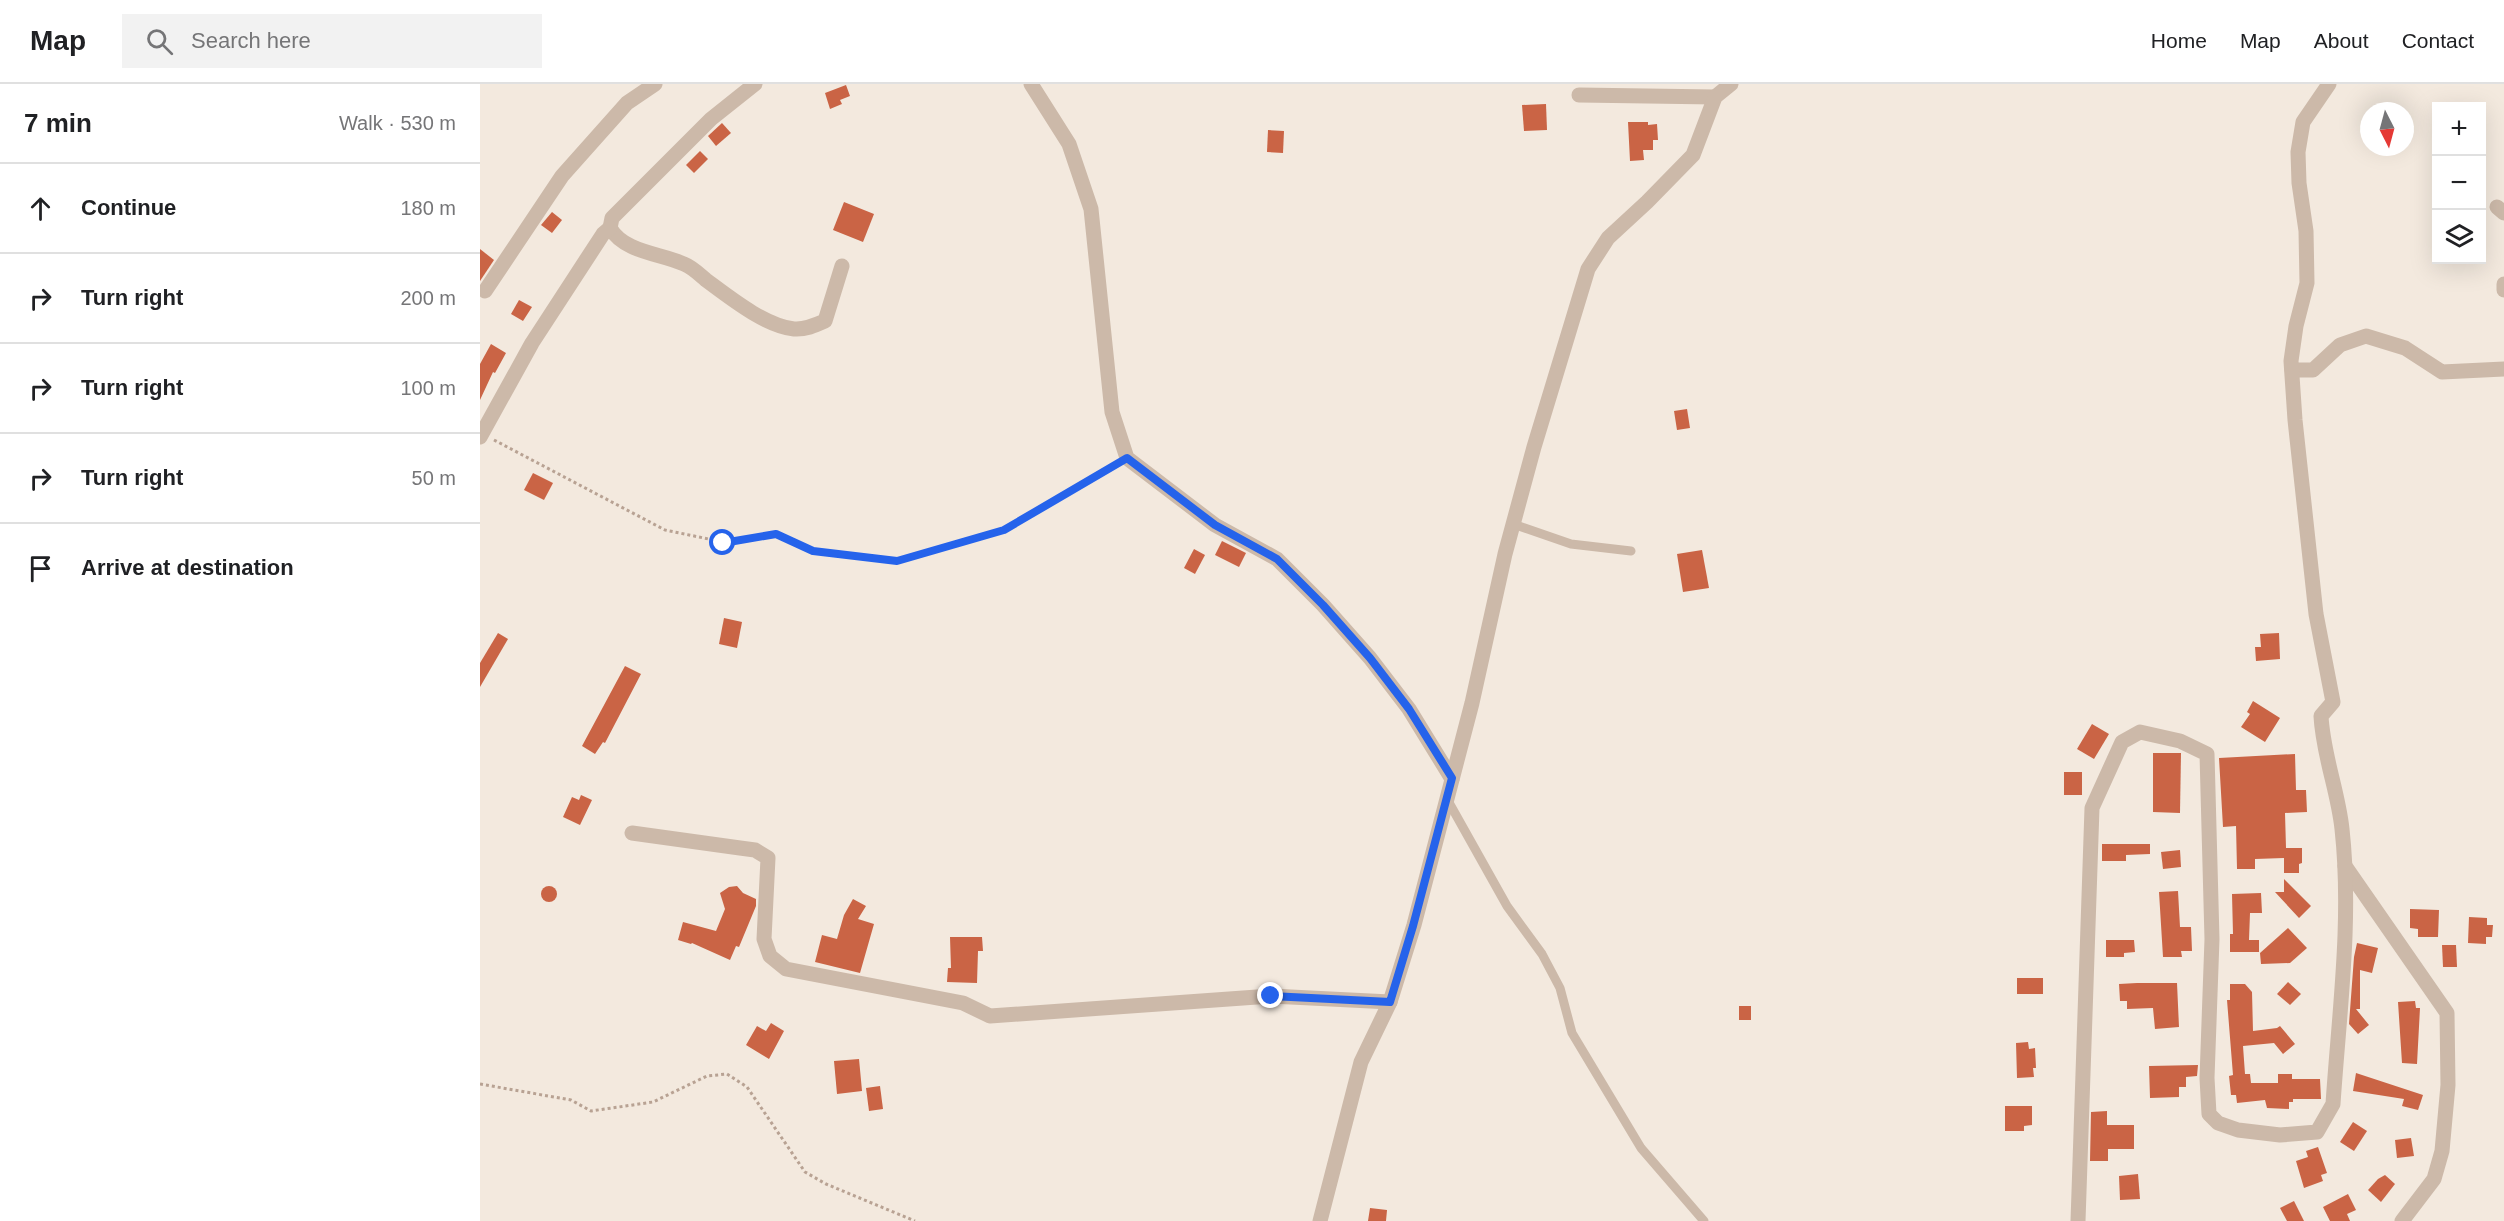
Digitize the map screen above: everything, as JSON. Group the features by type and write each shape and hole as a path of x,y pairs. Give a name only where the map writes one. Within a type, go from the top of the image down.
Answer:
{"street":[{"path":"485,291 562,176 627,103 655,84"},
{"path":"481,435 532,343 603,234 610,228 612,218 711,119 755,84"},
{"path":"1031,84 1069,144 1091,208 1112,412 1127,458 1215,525 1277,559 1323,605 1370,658 1409,709 1452,778"},
{"path":"1320,1221 1361,1062 1390,1002 1413,926 1472,703 1513,524 1588,269 1608,238 1694,155 1715,97 1731,84"},
{"path":"2078,1221 2092,808 2122,742 2140,732 2180,741 2207,754 2212,939 2207,1078 2209,1114 2218,1123 2238,1130 2280,1135 2317,1132 2333,1104 2346,893 2342,829 2322,738 2322,716 2332,702 2316,614 2295,420 2292,370 2296,326 2307,283 2306,231 2299,183 2298,152 2303,123 2329,84"},
{"path":"1579,95 1715,97"},
{"path":"610,228 614,234 637,249 685,264 741,305 778,325 795,329 813,327 825,321 842,266"},
{"path":"2504,284 2504,290"},
{"path":"2292,370 2313,370 2340,345 2366,336 2405,348 2442,372 2504,369"},
{"path":"632,833 755,850 768,858 764,939 770,956 786,969 963,1003 990,1016 1271,996 1390,1002"},
{"path":"2343,865 2447,1013 2448,1085 2442,1152 2434,1179 2402,1221"}],"lane":[{"path":"1513,524 1571,543 1631,551"},
{"path":"1447,799 1507,906 1546,962 1560,988 1572,1033 1641,1148 1704,1221"}],"path":[{"path":"481,435 665,530 723,543 776,534 813,551 897,561 1004,530 1127,458"},
{"path":"480,1084 572,1100 591,1111 653,1102 707,1076 727,1074 747,1087 805,1172 826,1184 915,1221"}],"building":[{"path":"846,85 850,96 840,100 842,104 830,109 825,93"},
{"path":"1546,104 1547,130 1524,131 1522,105"},
{"path":"1628,122 1657,124 1658,140 1653,140 1653,150 1643,150 1644,160 1630,161"},
{"path":"722,123 731,133 716,146 708,136"},
{"path":"1268,130 1284,131 1283,153 1267,152"},
{"path":"700,151 708,159 694,173 686,165"},
{"path":"844,202 874,214 863,242 833,230"},
{"path":"552,212 562,220 552,233 541,225"},
{"path":"480,249 494,260 480,281"},
{"path":"519,300 532,307 523,321 511,314"},
{"path":"491,344 506,353 495,373 493,372 480,400 480,364"},
{"path":"1687,409 1690,428 1677,430 1674,411"},
{"path":"533,473 553,483 544,500 524,490"},
{"path":"1222,541 1246,553 1239,567 1215,555"},
{"path":"1194,549 1205,555 1195,574 1184,568"},
{"path":"1702,550 1709,588 1683,592 1677,554"},
{"path":"724,618 742,622 737,648 719,644"},
{"path":"498,633 508,639 480,687 480,663"},
{"path":"2279,633 2280,659 2256,661 2255,647 2261,647 2260,634"},
{"path":"625,666 641,674 605,743 603,742 595,754 582,746"},
{"path":"2253,701 2280,718 2265,742 2241,727 2250,714 2247,712"},
{"path":"2092,724 2109,734 2094,759 2077,749"},
{"path":"2153,753 2181,753 2180,813 2153,812"},
{"path":"2295,754 2296,790 2306,790 2307,812 2285,813 2286,848 2302,848 2299,873 2284,873 2284,858 2255,859 2255,869 2237,869 2236,826 2223,827 2219,758"},
{"path":"2064,772 2082,772 2082,795 2064,795"},
{"path":"581,795 592,800 580,825 563,817 572,797 579,800"},
{"path":"2102,844 2150,844 2150,854 2126,855 2126,861 2102,861"},
{"path":"2180,850 2181,867 2163,869 2161,852"},
{"path":"2284,879 2311,906 2299,918 2275,892 2284,892"},
{"path":"546,886 552,886 557,894 555,900 546,902 541,897 541,891"},
{"path":"737,886 743,893 756,899 756,906 739,947 736,946 730,960 692,943 678,940 683,922 716,931 725,909 720,893 729,887"},
{"path":"2178,891 2180,927 2191,927 2192,951 2181,951 2182,957 2163,957 2159,892"},
{"path":"2261,893 2262,913 2250,913 2249,940 2259,940 2259,952 2230,952 2230,934 2233,934 2232,894"},
{"path":"853,899 866,906 858,919 874,924 860,973 815,962 822,935 837,939 844,915"},
{"path":"2410,909 2439,910 2438,937 2418,937 2418,929 2410,928"},
{"path":"2469,917 2487,918 2487,925 2493,925 2492,937 2486,937 2486,944 2468,943"},
{"path":"2288,928 2307,948 2290,963 2261,964 2260,953"},
{"path":"950,937 982,937 983,951 978,951 977,983 947,982 948,968 951,968"},
{"path":"2106,940 2134,940 2135,952 2124,953 2124,957 2106,957"},
{"path":"2357,943 2378,948 2372,973 2360,970 2360,1009 2356,1009 2369,1025 2358,1034 2349,1024"},
{"path":"2442,945 2456,945 2457,967 2443,967"},
{"path":"2017,978 2043,978 2043,994 2017,994"},
{"path":"2288,982 2301,994 2290,1005 2277,994"},
{"path":"2177,983 2179,1027 2155,1029 2153,1008 2127,1009 2127,1001 2120,1001 2119,984"},
{"path":"2230,984 2245,984 2252,992 2253,1031 2280,1026 2295,1044 2283,1054 2274,1043 2243,1046 2245,1074 2250,1074 2251,1083 2278,1083 2278,1074 2292,1074 2292,1079 2320,1079 2321,1099 2293,1099 2293,1102 2289,1102 2289,1109 2267,1108 2265,1100 2237,1103 2236,1095 2231,1095 2229,1076 2233,1075 2227,1000 2230,1000"},
{"path":"2415,1001 2416,1008 2420,1008 2417,1064 2402,1063 2398,1002"},
{"path":"1739,1006 1751,1006 1751,1020 1739,1020"},
{"path":"771,1023 784,1031 769,1059 746,1045 757,1026 766,1031"},
{"path":"2028,1042 2029,1049 2035,1048 2034,1077 2017,1078 2016,1043"},
{"path":"859,1059 862,1091 837,1094 834,1061"},
{"path":"2198,1065 2197,1076 2186,1077 2186,1087 2179,1087 2179,1097 2150,1098 2149,1066"},
{"path":"2356,1073 2423,1095 2418,1110 2402,1106 2404,1099 2353,1091"},
{"path":"880,1086 883,1109 869,1111 866,1088"},
{"path":"2005,1106 2032,1106 2032,1125 2024,1126 2024,1131 2005,1131"},
{"path":"2107,1111 2107,1125 2134,1125 2134,1149 2108,1149 2108,1161 2090,1161 2091,1112"},
{"path":"2353,1122 2367,1131 2354,1151 2340,1142"},
{"path":"2411,1138 2414,1156 2397,1158 2395,1140"},
{"path":"2318,1147 2327,1173 2321,1175 2323,1181 2304,1188 2296,1161 2308,1157 2306,1151"},
{"path":"2138,1174 2140,1199 2120,1200 2119,1176"},
{"path":"2385,1175 2395,1184 2381,1202 2368,1190"},
{"path":"2348,1194 2356,1210 2347,1214 2350,1221 2330,1221 2323,1207"},
{"path":"2294,1201 2304,1221 2287,1221 2280,1208"},
{"path":"1370,1208 1387,1210 1386,1221 1368,1221"}],"route":[{"path":"723,543 776,534 813,551 897,561 1004,530 1127,458 1155,482 1215,525 1277,559 1323,605 1370,658 1409,709 1452,778 1413,926 1390,1002 1271,996"}]}
